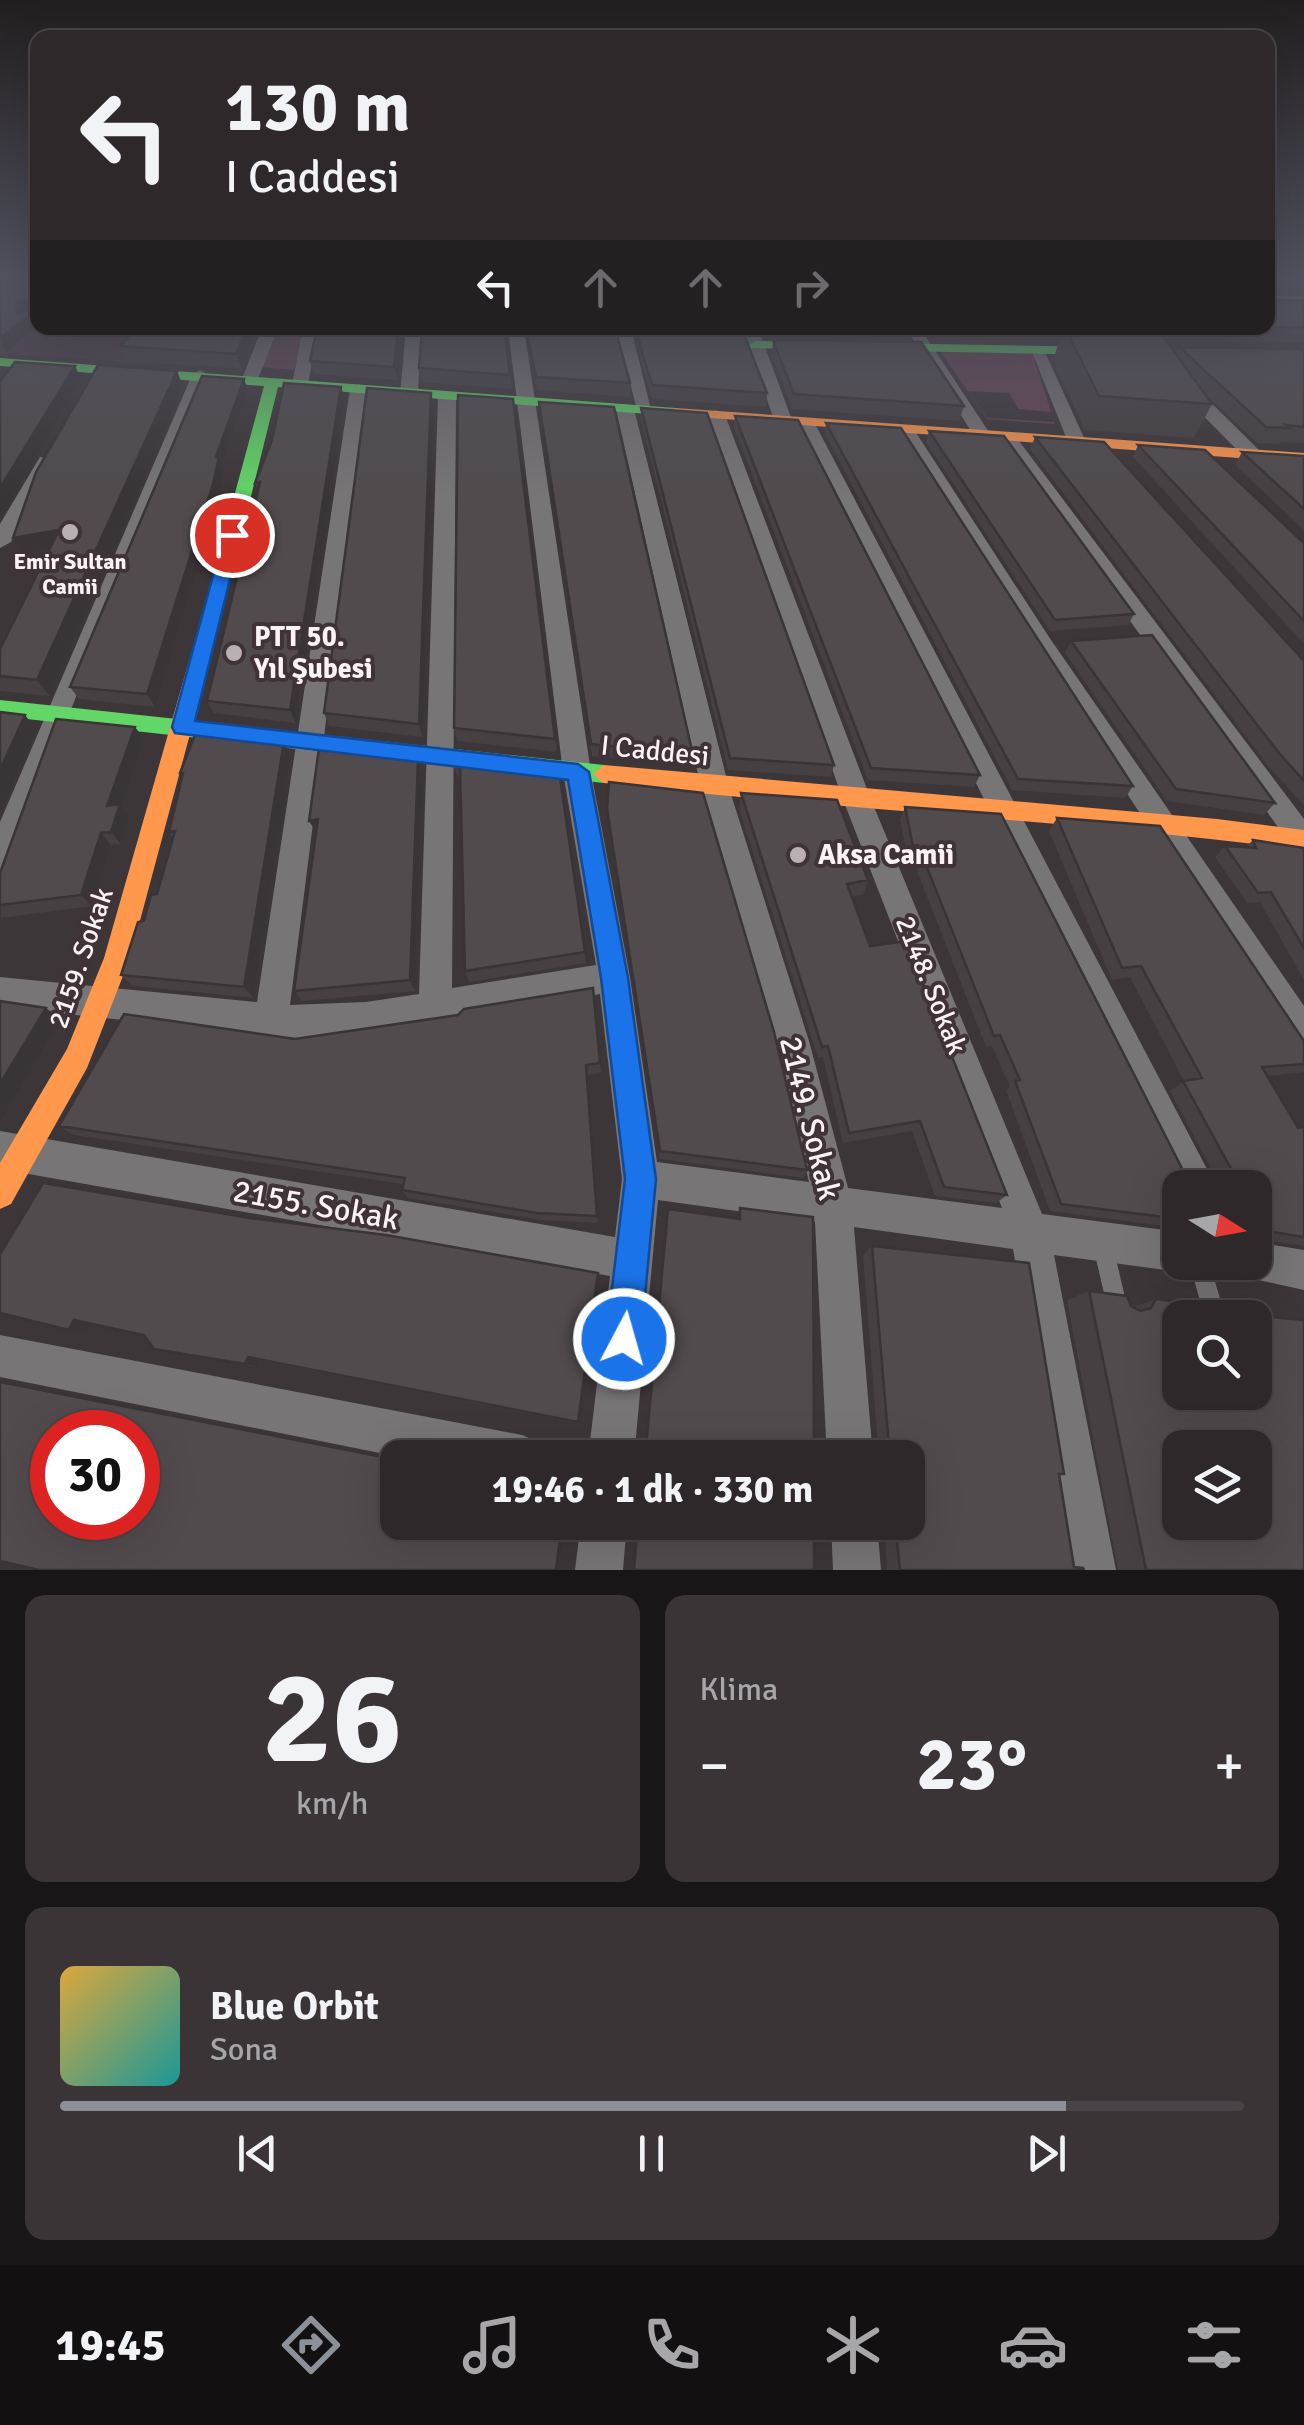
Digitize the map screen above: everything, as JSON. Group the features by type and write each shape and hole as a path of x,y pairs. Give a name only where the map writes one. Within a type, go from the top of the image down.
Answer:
{"street":[{"path":"261,380 266,348"},
{"path":"300,384 307,348"},
{"path":"409,395 412,348"},
{"path":"520,348 578,772 614,978 641,1179 613,1440"},
{"name":"2149. Sokak","path":"626,348 635,410 715,788 792,1041 832,1204 849,1440"},
{"path":"760,348 794,421 1189,1170"},
{"path":"926,348 982,434"},
{"path":"941,348 1130,352"},
{"path":"1036,350 1077,442"},
{"path":"9,367 96,376 200,375 409,395 1303,459"},
{"path":"0,858 56,714 200,375"},
{"path":"1174,378 1253,454"},
{"name":"2159. Sokak","path":"0,1193 11,1152 77,1058 117,958 183,727 261,380"},
{"path":"271,1020 359,390"},
{"path":"436,1006 447,397"},
{"name":"2148. Sokak","path":"716,415 856,797 1030,1230 1092,1570"},
{"path":"905,429 1041,644 1304,1035"},
{"path":"1008,436 1303,840"},
{"path":"1105,444 1131,473"},
{"path":"0,542 55,447"},
{"path":"1204,450 1232,478"},
{"path":"1116,638 1154,635"},
{"path":"1041,644 1078,641"},
{"name":"I Caddesi","path":"0,708 440,753 715,788 1002,812 1162,820 1303,840"},
{"path":"0,992 271,1020 335,1021 614,978"},
{"name":"2155. Sokak","path":"11,1152 632,1260"},
{"path":"641,1179 1162,1249"},
{"path":"1272,1268 1301,1277"},
{"path":"0,1356 430,1440"},
{"path":"599,1570 602,1540"},
{"path":"856,1540 858,1570"}],"lane":[{"path":"1102,1241 1117,1306"}],"shaded area":[{"path":"0,348 204,348 197,366 0,354"},
{"path":"267,348 300,348 294,370 260,367"},
{"path":"940,351 1032,353 1055,424 987,419","holes":["968,391 1009,393 1018,409 1051,412 1054,422 987,418"]}],"building":[{"path":"153,348 238,348 236,354"},
{"path":"313,348 396,348 394,367 310,361"},
{"path":"420,348 507,348 510,375 419,368"},
{"path":"530,348 621,348 630,383 536,377"},
{"path":"641,348 749,348 767,393 652,385"},
{"path":"776,348 925,348 964,406 794,394"},
{"path":"1075,348 1172,348 1212,404 1099,396"},
{"path":"1180,348 1304,349 1304,427 1266,427"},
{"path":"15,362 75,366 0,488 0,382"},
{"path":"98,365 177,371 37,680 0,676 0,649 59,530 13,538 36,472"},
{"path":"202,376 244,379 216,457 213,484 147,694 70,687"},
{"path":"284,383 341,387 290,710 207,701 260,482 255,483 272,440"},
{"path":"367,388 431,393 419,724 324,713"},
{"path":"458,395 513,399 555,739 454,728"},
{"path":"539,402 614,407 693,755 591,744"},
{"path":"641,408 707,413 834,765 730,758"},
{"path":"735,416 798,420 980,775 871,768"},
{"path":"826,423 901,428 1133,786 1018,779"},
{"path":"929,431 1004,436 1134,614 1055,620"},
{"path":"1035,437 1104,442 1304,661 1304,781 1279,753"},
{"path":"1138,445 1205,450 1304,543 1304,621"},
{"path":"1242,452 1304,456 1304,509"},
{"path":"1152,635 1275,803 1176,789 1071,641"},
{"path":"0,712 25,715 0,770"},
{"path":"56,719 135,727 107,806 120,804 111,832 101,833 81,895 0,905 0,873"},
{"path":"196,732 284,742 244,987 121,975 138,922 144,921 151,895 157,894 175,831 169,832 180,773"},
{"path":"319,748 418,759 410,980 294,991 318,819 309,821"},
{"path":"454,764 560,777 585,952 465,971 460,768"},
{"path":"609,782 703,793 774,1032 807,1170 660,1151 607,809"},
{"path":"741,793 837,800 868,880 847,884 870,946 906,941 1007,1195 944,1187 920,1121 849,1133 828,1046 822,1047"},
{"path":"905,807 1001,814 1183,1170 1162,1170 1162,1217 1061,1204 1015,1081 1020,1080 1000,1035 994,1036 918,845 913,846"},
{"path":"1057,818 1160,826 1304,1041 1304,1064 1262,1067 1298,1128 1304,1127 1304,1237 1273,1232 1272,1170 1232,1170 1183,1081 1202,1078 1141,966 1122,968"},
{"path":"1253,840 1304,848 1304,948 1271,892 1258,893 1225,846 1256,848"},
{"path":"593,988 600,1063 586,1065 597,1216 537,1213 402,1190 405,1178 59,1126 124,1014 295,1039 458,1015 464,1009"},
{"path":"0,1001 46,1008 0,1084"},
{"path":"43,1183 250,1218 386,1235 598,1273 578,1422 248,1357 245,1364 154,1349 144,1335 74,1320 69,1330 0,1313 0,1254"},
{"path":"740,1208 813,1217 814,1440 647,1440 668,1209 740,1219"},
{"path":"872,1246 1029,1263 1064,1474 1059,1474 1074,1567 1084,1570 900,1570 897,1540 925,1540 925,1440 888,1440"},
{"path":"1089,1291 1127,1296 1131,1306 1141,1311 1151,1308 1156,1299 1164,1300 1162,1410 1272,1410 1272,1317 1304,1320 1304,1570 1146,1570"},
{"path":"0,1382 143,1410 30,1410 30,1540 160,1540 160,1413 380,1456 380,1540 560,1540 556,1570 39,1570 0,1561"},
{"path":"636,1540 814,1540 814,1570 634,1570"}],"traffic: fast":[{"path":"945,348 1104,351"},
{"path":"0,362 676,412"},
{"path":"209,626 272,381"},
{"path":"0,708 604,774"}],"traffic: slow":[{"path":"676,412 1304,458"},
{"path":"0,1193 77,1058 117,958 209,626"},
{"path":"604,774 1130,820 1304,840"}],"place":[{"name":"Emir Sultan Camii","path":"70,532"},
{"name":"PTT 50. Yıl Şubesi","path":"234,653"},
{"name":"Aksa Camii","path":"798,855"}],"route":[{"path":"232,535 183,727 440,753 578,772 614,978 641,1179 624,1339"}]}
